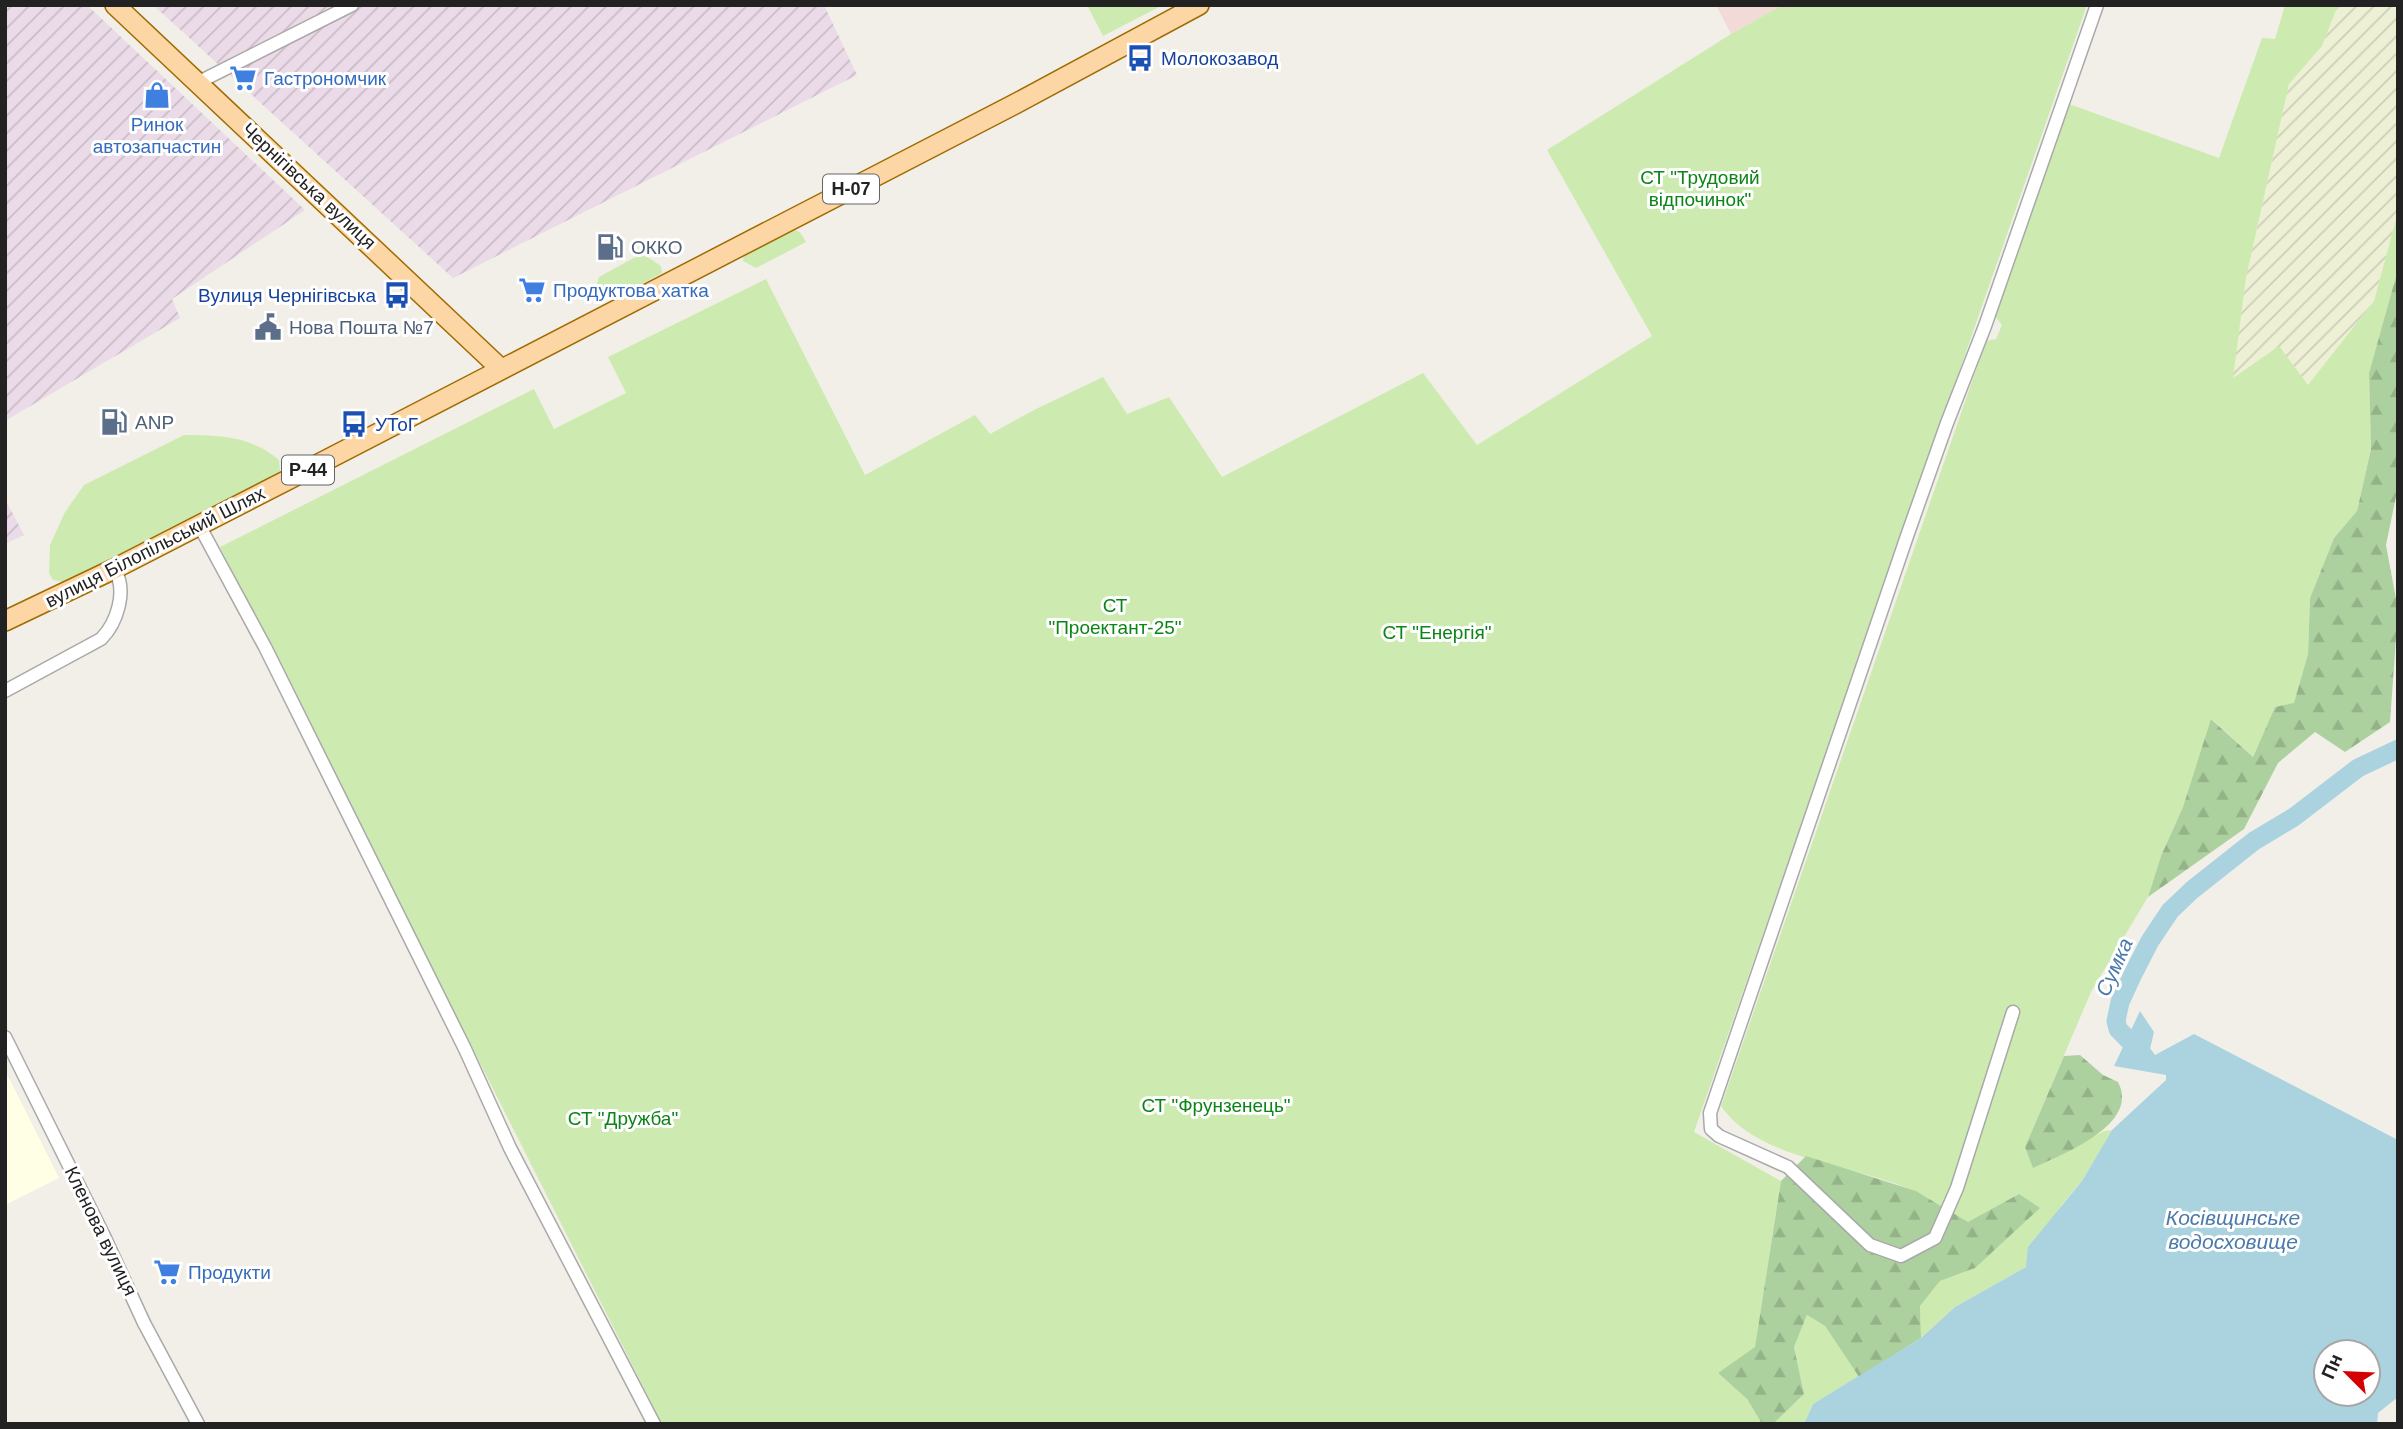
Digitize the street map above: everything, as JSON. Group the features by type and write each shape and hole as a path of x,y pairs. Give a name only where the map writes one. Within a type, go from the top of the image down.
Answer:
{"main road":[{"name":"Чернігівська вулиця","path":"116,5 501,369"},
{"name":"вулиця Білопільський Шлях","path":"5,621 114,569 1015,104 1199,5"}],"street":[{"path":"199,82 352,5"},
{"path":"2013,1012 1957,1188 1935,1238 1901,1256 1870,1245 1788,1167 1719,1136 1711,1129 1710,1113 1869,645 1947,423 1985,326 2097,5"},
{"path":"199,525 265,648 466,1048 510,1148 654,1424"},
{"path":"5,691 101,639 111,629 121,593 114,569"},
{"name":"Кленова вулиця","path":"5,1037 103,1234 144,1324 198,1424"}],"shaded area":[{"path":"5,5 87,5 305,210 172,299 180,318 5,421"},
{"path":"153,5 824,5 857,75 453,278"},
{"path":"1716,5 1782,5 1731,34"},
{"path":"2338,5 2398,5 2398,212 2374,301 2308,385 2232,379 2246,278 2289,84 2322,46"},
{"path":"5,499 24,535 5,544"},
{"path":"5,1070 59,1178 5,1205"}],"green space":[{"path":"1087,5 1163,5 1103,36"},
{"name":"СТ \"Фрунзенець\"","path":"1782,5 2087,5 1694,1132 1781,1181 1755,1348 1718,1373 1747,1399 1762,1424 662,1424 220,547 534,389 554,429 626,393 608,357 766,279 865,475 975,415 990,434 1103,377 1127,414 1169,397 1222,477 1423,373 1477,445 1652,336 1547,150 1731,34"},
{"path":"2285,5 2338,5 2322,46 2289,84 2246,278 2233,378 2279,346 2308,385 2374,301 2398,212 2398,269 2369,373 2371,449 2357,511 2334,538 2310,598 2308,654 2294,704 2275,707 2253,757 2212,719 2183,807 2161,856 2148,897 2091,992 2025,1147 2059,1156 2104,1131 2112,1130 2082,1181 2061,1206 2026,1267 1955,1307 1921,1338 1920,1306 1940,1281 1975,1268 2019,1194 1968,1223 1916,1192 1784,1150 1759,1139 1738,1124 1721,1106 1986,341 1996,339 2002,325 1994,315 2069,104 2219,158 2262,38 2275,39"},
{"path":"791,229 800,232 806,242 756,268 743,261 744,254"},
{"path":"639,255 646,256 661,266 662,273 612,300 599,297 595,289 599,277"},
{"path":"2398,269 2398,487 2386,545 2398,610 2390,722 2345,752 2315,732 2278,763 2244,829 2148,897 2161,856 2183,807 2211,719 2253,757 2275,707 2294,703 2308,654 2310,598 2334,538 2357,511 2371,449 2369,373"},
{"path":"184,435 234,438 257,446 279,460 280,471 275,476 65,582 53,580 49,573 50,545 65,512 84,485"},
{"path":"2080,1055 2103,1075 2118,1082 2122,1098 2118,1112 2108,1125 2094,1136 2033,1168 2025,1147 2064,1056"},
{"path":"1806,1156 1916,1191 1968,1222 2019,1194 2040,1208 1975,1268 1940,1281 1920,1306 1921,1338 1859,1377 1825,1326 1807,1315 1794,1347 1804,1394 1773,1424 1762,1424 1747,1399 1718,1373 1755,1347 1781,1181"},
{"path":"1807,1315 1825,1326 1859,1377 1813,1404 1804,1424 1773,1424 1804,1394 1794,1347"}],"water":[{"name":"Косівщинське водосховище","path":"2140,1011 2154,1032 2150,1049 2155,1055 2194,1034 2398,1140 2398,1397 2378,1413 2377,1424 1804,1424 1813,1404 1921,1338 1955,1307 2026,1267 2028,1247 2082,1181 2112,1130 2166,1080 2166,1075 2114,1066"}],"waterway":[{"name":"Сумка","path":"2145,1057 2118,1029 2116,1021 2120,1002 2132,976 2150,941 2170,911 2254,841 2294,817 2358,768 2398,749"}],"place":[{"name":"Молокозавод","path":"1140,58"},
{"name":"Гастрономчик","path":"243,78"},
{"name":"Ринок автозапчастин","path":"157,95"},
{"name":"ОККО","path":"610,247"},
{"name":"Продуктова хатка","path":"532,290"},
{"name":"Вулиця Чернігівська","path":"397,295"},
{"name":"Нова Пошта №7","path":"268,327"},
{"name":"ANP","path":"114,422"},
{"name":"УТоГ","path":"354,424"},
{"name":"Продукти","path":"167,1272"}],"park label":[{"name":"СТ \"Трудовий відпочинок\"","path":"1700,188"},
{"name":"СТ \"Проектант-25\"","path":"1115,616"},
{"name":"СТ \"Енергія\"","path":"1437,632"},
{"name":"СТ \"Дружба\"","path":"623,1118"}]}
